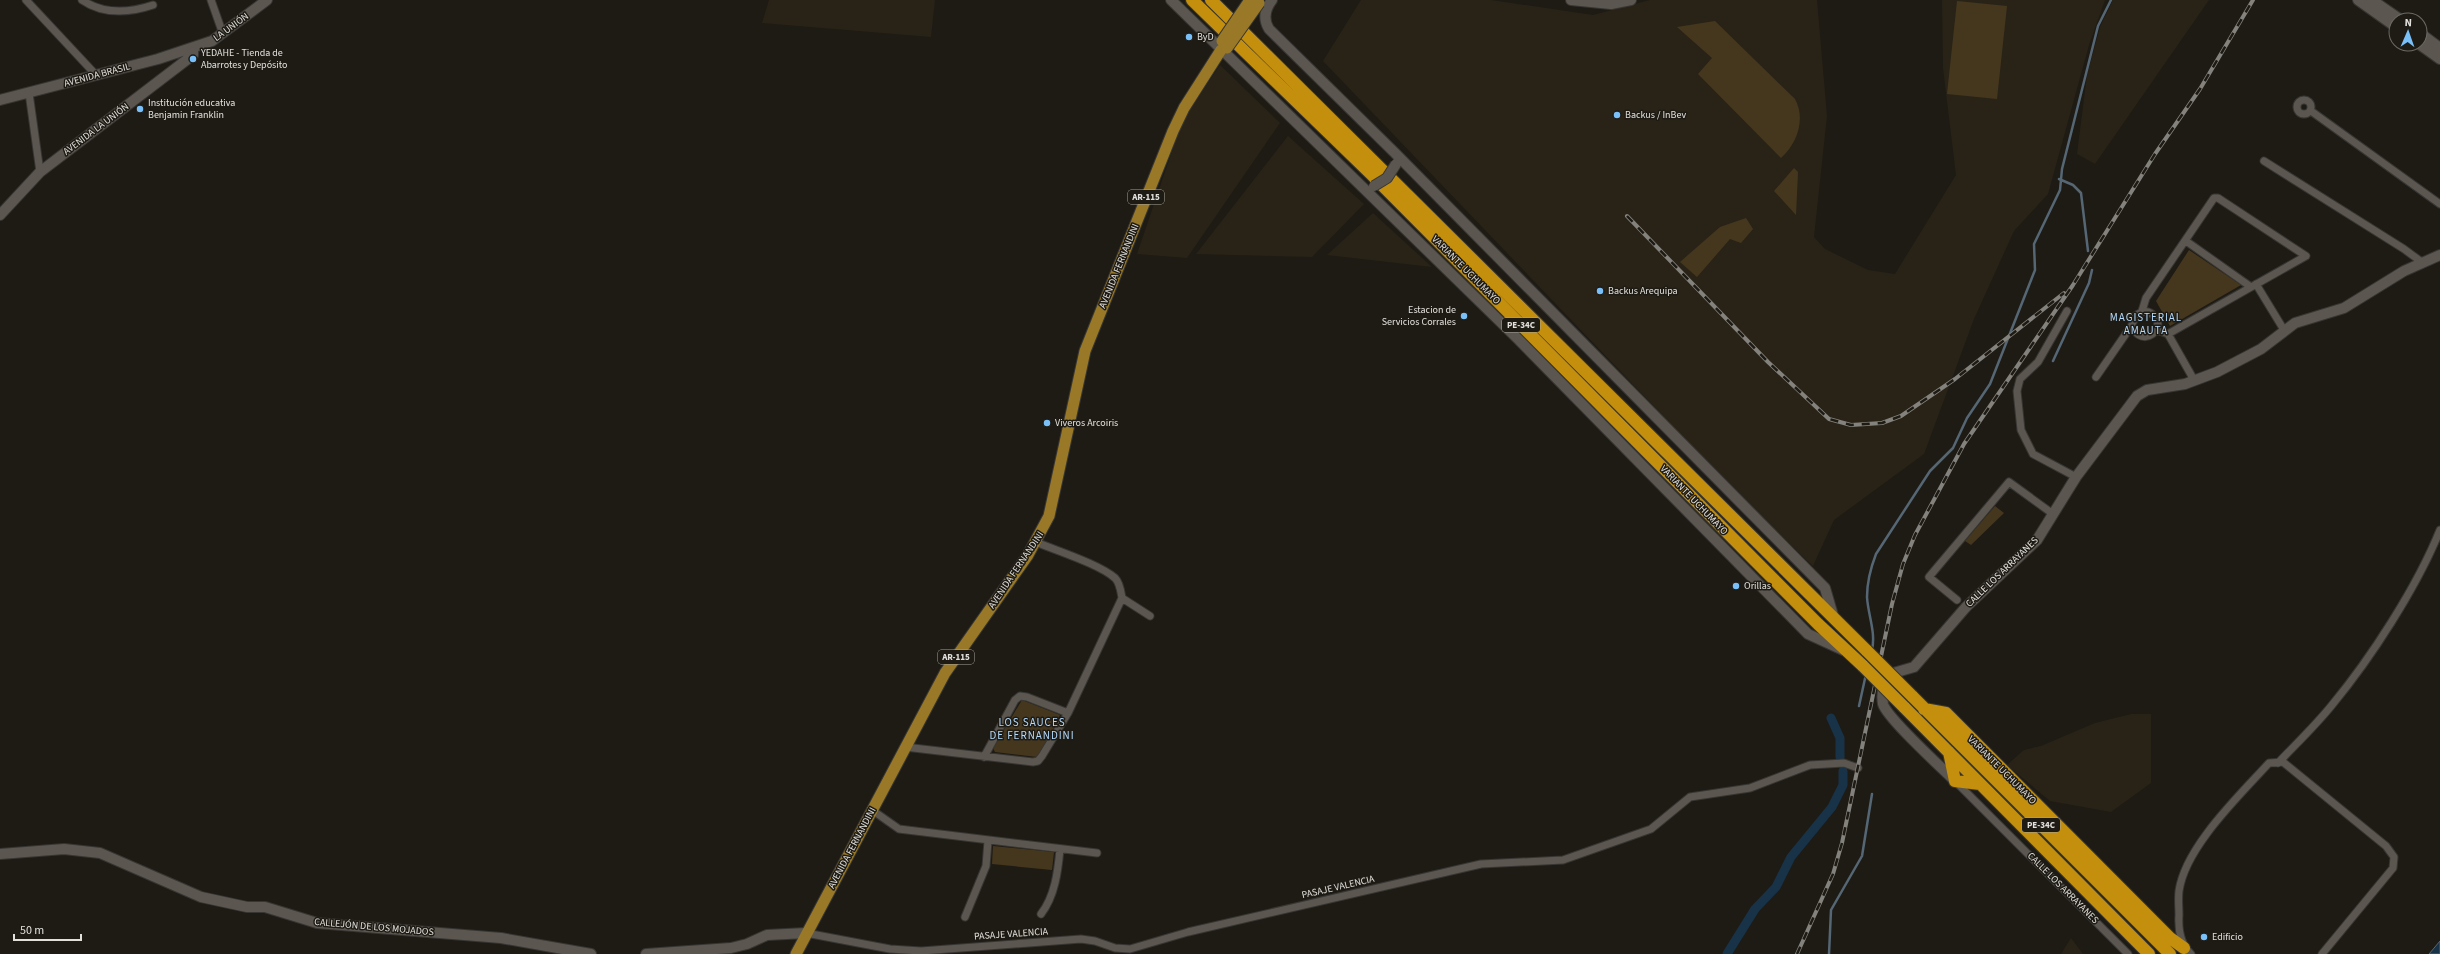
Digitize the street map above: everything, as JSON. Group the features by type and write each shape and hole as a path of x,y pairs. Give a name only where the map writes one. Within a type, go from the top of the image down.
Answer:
{"highway":[{"name":"VARIANTE UCHUMAYO","path":"1192,0 1371,174 2149,954"},
{"name":"VARIANTE UCHUMAYO","path":"1211,0 2170,954"},
{"path":"1924,709 1946,713 2170,938 2186,952"},
{"path":"1949,752 1955,781 1980,784"},
{"path":"2155,938 2162,946 2186,952"}],"main road":[{"name":"LA UNIÓN","path":"193,49 212,41 223,34 267,0"},
{"name":"VARIANTE UCHUMAYO","path":"1171,0 1223,46 1518,339 1808,634 1849,652"},
{"name":"VARIANTE UCHUMAYO","path":"1272,0 1266,10 1265,19 1269,29 1395,153 1825,588 1834,619"},
{"path":"1571,0 1611,4 1631,0"},
{"path":"2358,0 2388,21"},
{"path":"2372,0 2389,12"},
{"name":"AVENIDA FERNANDINI","path":"796,954 945,673 1036,542 1048,516 1085,351 1173,131 1184,108 1223,46 1257,1"},
{"path":"2428,39 2440,48"},
{"name":"AVENIDA BRASIL","path":"0,100 97,76 193,49"},
{"name":"AVENIDA LA UNIÓN","path":"0,215 40,172 193,55 193,49"},
{"path":"2428,50 2440,59"},
{"path":"1363,186 1374,186 1387,178 1396,164 1395,153"},
{"name":"CALLE LOS ARRAYANES","path":"1955,781 1886,711 1882,694 1885,682 1890,674 1914,667 1966,607 2037,540 2076,476 2137,396 2147,390 2185,384 2217,372 2261,349 2295,323 2344,308 2404,271 2440,255"},
{"name":"CALLEJÓN DE LOS MOJADOS","path":"0,854 64,848 100,853 201,897 247,907 265,907 317,923 501,938 591,954"},
{"path":"646,954 731,948 747,944 767,935 806,933"}],"street":[{"path":"26,0 97,76"},
{"path":"82,0 100,9 116,12 139,10 153,5"},
{"path":"211,0 223,34"},
{"path":"29,93 40,172"},
{"path":"2311,111 2440,204"},
{"path":"2264,161 2404,248 2423,263"},
{"path":"2096,377 2132,325 2135,316 2142,311 2146,298 2214,198 2218,198 2306,256 2168,334"},
{"path":"2186,241 2254,285 2284,330"},
{"path":"2132,325 2134,331 2139,336 2146,337 2157,330 2158,323 2155,316 2150,312 2142,311"},
{"path":"2067,312 2038,362 2020,379 2017,391 2021,430 2033,454 2076,476"},
{"path":"2157,330 2168,334 2194,380"},
{"path":"1957,600 1929,577 2010,482 2053,514"},
{"path":"2278,763 2332,706 2362,664 2427,562 2440,530"},
{"path":"905,747 984,757 1033,762 1038,761 1068,713 1122,598 1120,588 1115,579 1098,568 1036,542"},
{"path":"1122,598 1150,616"},
{"path":"984,757 1015,700 1020,696 1027,697 1068,713"},
{"path":"2186,952 2178,928 2179,891 2183,876 2193,855 2210,828 2269,763 2283,762 2380,841 2394,857 2393,868 2322,954"},
{"name":"PASAJE VALENCIA","path":"806,933 890,949 921,951 1081,939 1095,941 1116,948 1130,948 1188,932 1481,864 1562,860 1651,829 1690,797 1750,788 1810,765 1844,763 1858,768"},
{"name":"CALLE LOS ARRAYANES","path":"1955,781 2128,954"},
{"path":"872,810 900,829 988,841 1098,853"},
{"path":"965,916 986,866 988,841"},
{"path":"1041,914 1046,907 1057,874 1060,849"}],"shaded area":[{"path":"769,0 935,0 931,37 762,23"},
{"path":"1361,0 1491,0 1593,15 1650,0 1817,0 1827,116 1814,237 1825,249 1868,270 1895,274 1956,175 1943,68 1942,0 2105,0 2089,45 2048,194 2014,231 1974,319 1924,454 1834,520 1813,566 1742,498 1323,61"},
{"path":"2113,0 2209,0 2095,164 2077,154 2087,75 2100,27"},
{"path":"1957,1 2007,6 1997,99 1947,94"},
{"path":"1715,21 1795,99 1800,115 1800,123 1791,146 1781,158 1698,74 1712,58 1677,27"},
{"path":"1220,65 1280,123 1187,258 1137,254 1182,122"},
{"path":"1288,136 1364,204 1312,257 1196,254"},
{"path":"1794,168 1798,172 1796,215 1774,191"},
{"path":"1373,213 1432,267 1327,255"},
{"path":"1746,218 1753,229 1741,243 1730,239 1697,277 1680,262 1720,227"},
{"path":"2189,250 2241,285 2170,326 2156,301"},
{"path":"1995,506 2004,513 1971,545 1965,541"},
{"path":"1022,700 1060,715 1040,756 1037,757 995,752 993,748"},
{"path":"2131,714 2151,714 2151,783 2111,812 2050,801 2007,765 2024,750 2041,746 2095,723"},
{"path":"993,846 1054,852 1052,870 992,864"},
{"path":"2071,938 2083,954 2061,954"}],"water":[{"path":"2440,941 2440,954 2429,954"}],"waterway":[{"path":"1872,650 1873,637 1867,597 1872,564 1876,554 1930,471 1953,448 1967,418 1990,384 2035,270 2034,244 2060,190 2062,169 2098,26 2111,0"},
{"path":"2059,179 2073,185 2081,193 2088,251"},
{"path":"2053,361 2089,283 2092,270"},
{"path":"1859,706 1866,674"},
{"path":"1831,718 1840,738 1840,757"},
{"path":"1727,954 1755,909 1776,887 1791,857 1832,807 1843,785 1843,771"},
{"path":"1829,954 1831,910 1862,856 1872,794"}],"railway":[{"path":"1797,954 1833,874 1842,843 1892,604 1903,564 1915,535 1964,444 2073,285 2155,154 2200,89 2253,0"},
{"path":"1627,216 1768,362 1829,419 1851,425 1882,423 1901,416 1955,379 2064,293"}],"place":[{"name":"ByD","path":"1189,37"},
{"name":"YEDAHE - Tienda de Abarrotes y Depósito","path":"193,59"},
{"name":"Institución educativa Benjamin Franklin","path":"140,109"},
{"name":"Backus / InBev","path":"1617,115"},
{"name":"Backus Arequipa","path":"1600,291"},
{"name":"Estacion de Servicios Corrales","path":"1464,316"},
{"name":"Viveros Arcoiris","path":"1047,423"},
{"name":"Orillas","path":"1736,586"},
{"name":"Edificio","path":"2204,937"}],"district":[{"name":"MAGISTERIAL AMAUTA","path":"2146,323"},
{"name":"LOS SAUCES DE FERNANDINI","path":"1032,728"}]}
